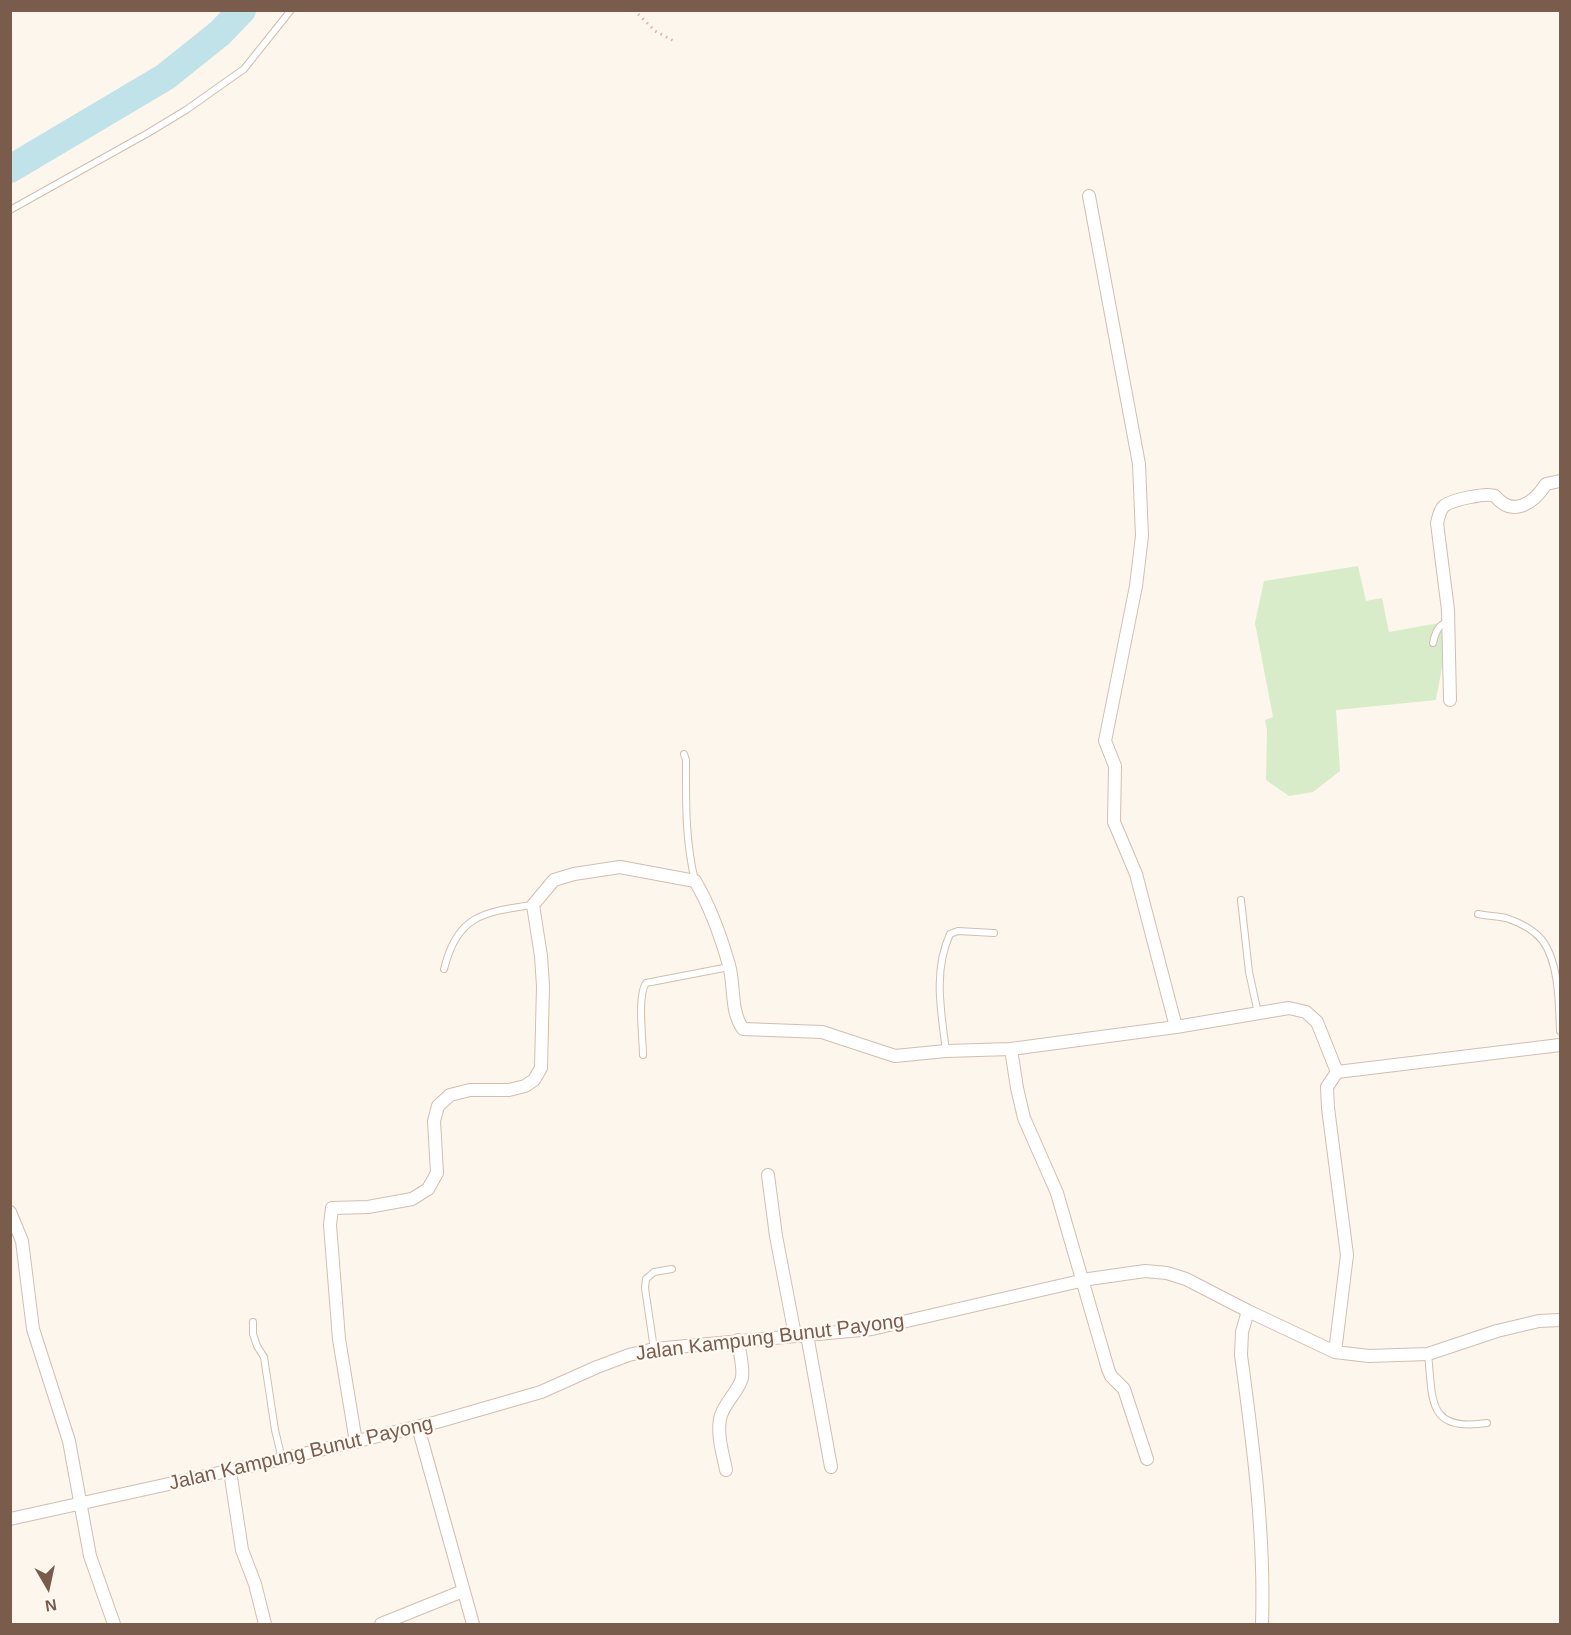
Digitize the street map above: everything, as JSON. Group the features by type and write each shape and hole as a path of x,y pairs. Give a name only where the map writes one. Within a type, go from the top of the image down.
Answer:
{"street":[{"path":"1089,195 1140,464 1142,536 1136,586 1105,741 1115,766 1114,822 1137,874 1176,1027"},
{"path":"1450,700 1448,622 1437,523 1439,513 1446,504 1491,494 1502,504 1527,505 1537,498 1546,484 1560,481"},
{"path":"356,1442 339,1339 330,1225 332,1208 350,1209 392,1204 412,1199 420,1194 428,1188 437,1173 434,1121 438,1106 450,1095 470,1090 510,1090 525,1086 534,1080 541,1068 543,986 533,905 554,880 574,874 620,867 695,881 704,896 730,967 736,1020 743,1029 822,1032 895,1056 946,1050 1011,1049 1176,1027 1289,1008 1306,1012 1317,1022 1337,1072"},
{"path":"1335,1352 1347,1255 1328,1108 1327,1087 1337,1072 1560,1045"},
{"path":"1011,1049 1024,1119 1057,1192 1108,1369 1111,1376 1124,1389 1148,1459"},
{"path":"768,1175 776,1236 831,1467"},
{"path":"10,1212 22,1241 33,1329 69,1441 90,1556 114,1624"},
{"name":"Jalan Kampung Bunut Payong","path":"10,1520 230,1472 418,1427 541,1392 597,1367 629,1355 654,1349 872,1329 1083,1280 1145,1271 1167,1273 1186,1279 1335,1352 1369,1356 1428,1354 1497,1331 1539,1321 1560,1320"},
{"path":"1248,1311 1242,1332 1241,1355 1260,1522 1262,1624"},
{"path":"726,1470 719,1431 720,1420 723,1410 741,1380 738,1340"},
{"path":"418,1427 473,1624"},
{"path":"230,1472 242,1550 255,1584 265,1624"},
{"path":"381,1624 463,1591"}],"lane":[{"path":"10,210 148,133 186,110 244,69 291,10"},
{"path":"1433,643 1438,629 1448,622"},
{"path":"684,754 688,853 695,881"},
{"path":"1241,900 1249,972 1258,1013"},
{"path":"444,969 449,949 462,929 477,917 498,910 533,905"},
{"path":"1478,914 1504,918 1525,926 1542,940 1556,977 1560,1031"},
{"path":"946,1050 939,999 943,950 950,934 958,931 994,933"},
{"path":"643,1055 642,997 646,983 730,967"},
{"path":"654,1349 645,1287 646,1279 654,1272 672,1269"},
{"path":"253,1322 253,1334 264,1357 282,1460"},
{"path":"1428,1354 1437,1412 1444,1419 1455,1424 1486,1423"}],"path":[{"path":"634,10 655,31 674,41"}],"green space":[{"path":"1358,566 1366,601 1382,598 1389,632 1439,623 1444,639 1444,649 1436,700 1336,710 1340,771 1313,792 1289,796 1266,780 1267,730 1265,720 1273,717 1255,623 1264,581"}],"waterway":[{"path":"10,169 165,77 220,33 242,10"}]}
